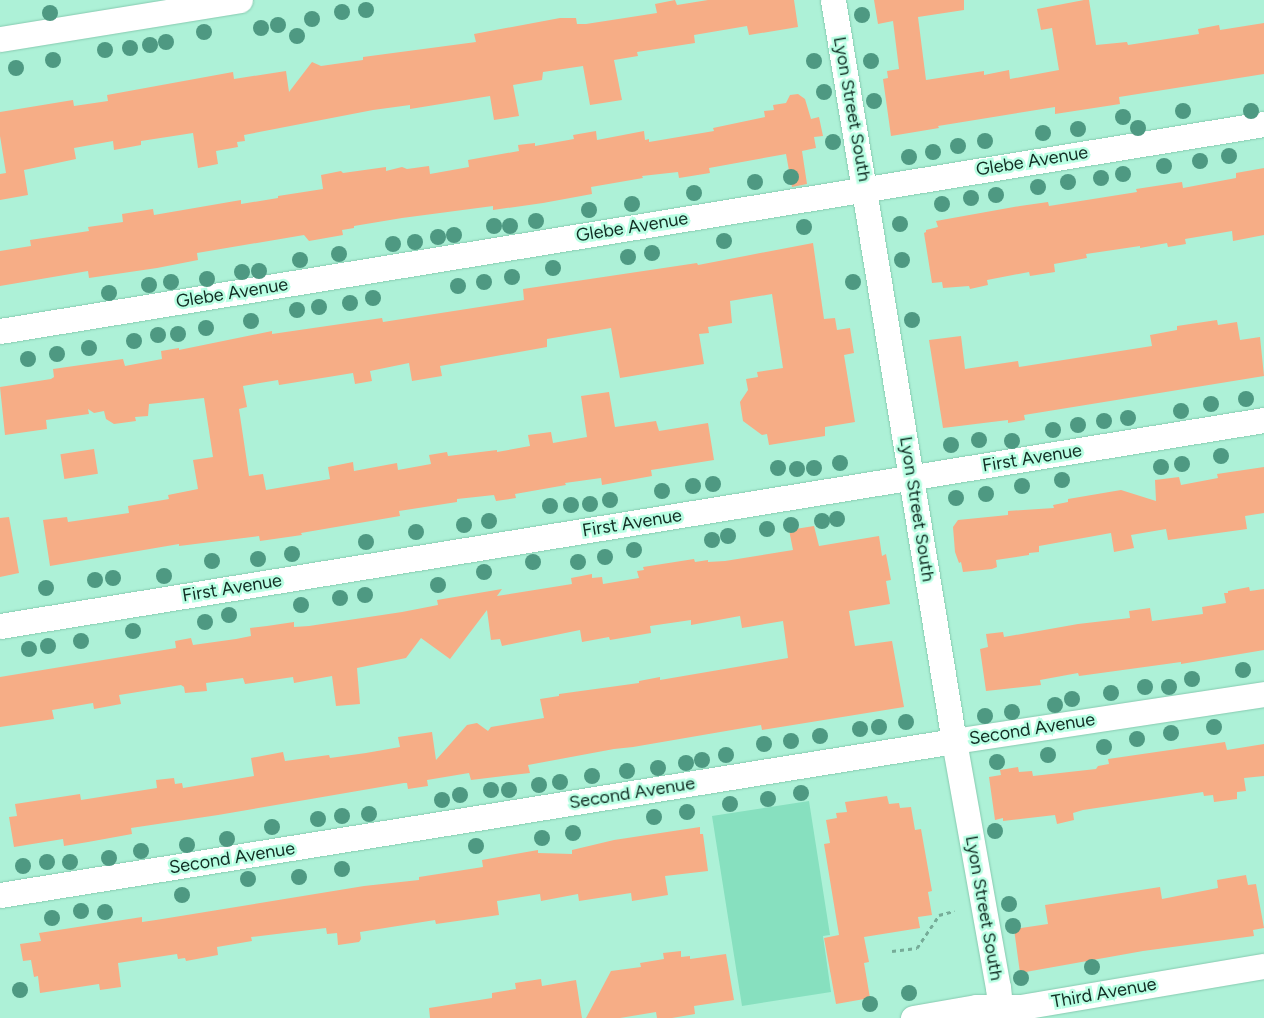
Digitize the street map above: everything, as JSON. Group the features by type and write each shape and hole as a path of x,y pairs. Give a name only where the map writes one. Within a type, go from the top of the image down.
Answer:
{"street":[{"path":"0,38 240,0"},
{"name":"Lyon Street South","path":"834,0 866,188 954,741 998,987 1000,1012"},
{"name":"Glebe Avenue","path":"0,331 1264,124"},
{"name":"First Avenue","path":"0,626 1264,420"},
{"name":"Second Avenue","path":"0,895 954,741 1264,694"},
{"name":"Third Avenue","path":"913,1018 976,1007 1000,1012 1264,966"}],"path":[{"path":"892,951 917,948 939,915 954,912"}],"green space":[{"path":"809,801 830,935 823,936 831,992 742,1006 712,816"}],"building":[{"path":"675,0 677,5 708,0 794,0 798,27 749,35 747,26 694,35 695,43 637,52 638,56 614,60 622,100 590,105 583,66 543,72 542,80 513,85 519,116 494,120 490,96 410,109 410,105 373,110 244,135 245,141 237,142 238,147 216,151 218,164 198,168 193,133 141,141 141,145 114,150 113,141 74,148 76,159 24,170 28,195 0,200 0,174 6,173 0,136 0,112 73,100 74,106 108,101 107,95 233,72 234,79 286,71 289,92 312,62 321,66 363,60 363,57 476,42 474,34 560,18 576,18 577,24 586,24 657,13 655,4"},
{"path":"874,0 964,0 964,10 918,17 926,80 984,71 984,75 1009,70 1010,79 1059,70 1052,28 1041,30 1037,9 1084,0 1089,0 1096,45 1127,42 1128,45 1199,34 1198,29 1219,25 1220,30 1264,23 1264,74 1119,97 1120,104 1055,114 1055,107 938,126 939,128 891,136 883,79 888,78 887,71 899,69 893,21 878,24"},
{"path":"798,94 805,99 811,119 819,117 823,136 814,137 816,148 802,151 807,184 792,187 786,154 709,168 710,173 679,178 678,172 642,176 643,178 591,187 592,194 543,203 493,210 493,206 402,218 354,226 354,228 342,230 343,235 309,241 304,235 197,253 198,260 157,268 89,278 88,271 0,286 0,251 31,246 30,240 89,231 88,227 123,222 122,214 153,209 154,215 241,200 241,204 278,198 278,196 323,189 321,175 341,171 343,173 386,167 386,171 402,167 407,169 429,166 430,174 469,167 468,160 519,151 518,145 535,143 535,146 574,139 573,135 596,131 597,140 644,131 645,140 649,139 649,142 714,131 713,128 765,117 764,111 774,110 773,105 786,103 790,95"},
{"path":"1264,168 1264,235 1233,241 1232,231 1185,239 1186,244 1168,247 1167,243 1086,254 1087,258 1054,264 1055,272 1030,276 1029,272 987,280 988,285 970,289 969,286 943,288 942,282 932,283 924,233 926,230 938,227 936,221 1048,202 1049,206 1137,192 1136,189 1182,182 1183,188 1236,178 1236,173"},
{"path":"813,243 824,319 835,318 837,330 850,328 854,353 844,355 855,422 825,427 825,436 769,445 767,434 762,435 743,421 740,402 748,390 746,379 758,377 757,372 783,368 772,294 730,301 732,323 708,327 709,333 699,334 704,364 620,378 611,328 547,339 547,347 440,366 442,376 412,381 409,363 370,371 372,381 355,384 353,373 279,385 278,380 243,386 247,407 239,409 249,476 263,474 266,490 330,479 328,467 353,462 354,471 397,463 398,470 431,464 429,455 447,452 448,456 497,450 497,452 530,446 528,435 551,432 553,443 587,437 581,396 609,392 615,427 656,421 659,431 708,423 714,460 651,470 652,476 602,485 601,478 565,483 566,485 515,494 516,498 496,501 494,495 457,499 457,502 399,511 400,516 301,533 302,535 260,541 259,536 179,546 179,544 50,566 43,520 67,517 68,522 129,513 128,506 169,499 168,495 198,489 193,460 213,457 204,398 149,404 148,416 135,417 136,421 114,424 106,419 104,411 94,413 88,409 89,414 46,420 47,429 5,435 0,387 51,379 54,377 53,369 123,359 125,366 162,359 161,351 179,348 179,350 272,331 272,334 382,318 383,322 524,300 523,289 697,263 698,265"},
{"path":"1217,320 1218,325 1237,322 1240,340 1260,337 1264,376 1024,415 1025,420 1008,423 1008,420 943,428 929,340 961,336 965,369 1018,361 1019,367 1152,346 1150,335 1177,330 1177,326"},
{"path":"94,449 98,474 64,479 60,454"},
{"path":"1264,467 1264,513 1245,516 1247,529 1168,540 1166,529 1131,535 1134,548 1114,552 1111,533 1039,546 1039,552 996,560 997,567 992,569 963,572 961,562 959,563 955,552 953,527 958,520 1008,515 1008,511 1054,508 1053,505 1068,502 1068,499 1121,490 1156,501 1155,480 1179,477 1181,485 1218,478 1217,474"},
{"path":"9,517 19,573 0,577 0,518"},
{"path":"814,526 819,546 879,536 882,556 886,554 891,580 886,581 890,604 849,611 855,646 892,641 904,707 762,730 761,725 614,749 528,765 530,773 471,780 469,773 427,780 428,786 408,789 407,783 404,783 131,828 132,834 64,846 63,839 14,847 9,817 17,816 15,804 80,794 81,800 157,788 156,780 174,778 175,784 182,783 183,788 254,776 251,758 283,752 285,761 329,755 330,758 366,753 400,747 398,737 432,732 436,760 467,725 477,723 488,731 491,727 544,718 540,699 559,696 559,694 639,683 639,681 660,677 660,680 788,658 783,621 742,628 740,616 691,625 691,620 650,626 651,633 610,640 609,637 582,642 580,630 502,646 500,639 491,640 487,610 450,659 421,638 406,658 357,668 360,704 336,706 332,676 294,683 293,677 245,684 243,678 206,683 207,691 185,693 184,687 181,685 119,695 121,704 94,709 93,703 52,710 54,719 0,727 0,677 176,648 175,641 191,638 193,645 236,639 251,636 250,628 294,622 294,627 309,626 402,612 438,605 437,600 502,589 497,596 572,584 571,578 592,574 592,578 602,577 603,584 639,578 637,571 644,570 643,567 694,559 695,562 708,560 708,562 725,561 793,550 789,530"},
{"path":"1249,587 1250,591 1264,589 1264,650 1181,664 1181,662 1079,676 1078,673 1040,680 1041,685 986,691 980,649 988,647 986,634 1003,632 1004,637 1078,624 1130,618 1129,611 1150,608 1152,621 1203,614 1202,607 1226,603 1224,593"},
{"path":"1225,742 1227,750 1264,744 1264,776 1244,778 1246,791 1237,792 1237,799 1214,802 1213,795 1204,796 1203,792 1083,810 1073,813 1074,820 1057,824 1055,815 1003,821 1003,818 995,820 989,777 1001,775 1000,770 1018,767 1019,772 1032,771 1033,776 1096,769 1098,766 1109,764 1108,759"},
{"path":"887,796 889,804 899,803 900,808 911,807 915,830 921,829 932,891 928,892 932,915 918,917 920,928 864,937 869,962 864,963 870,998 836,1004 824,938 839,935 824,844 830,843 826,820 837,818 836,813 847,812 845,802"},
{"path":"700,827 700,834 703,834 708,871 665,876 668,895 632,901 631,893 579,901 578,894 541,901 540,894 497,901 499,915 436,924 435,920 360,932 361,939 359,942 338,945 337,933 327,934 326,928 251,937 252,941 217,947 218,955 186,961 185,958 178,959 177,954 118,963 121,987 100,990 99,984 40,993 38,976 34,977 31,960 23,961 20,944 41,941 39,933 142,917 142,922 364,886 419,880 419,877 483,867 482,860 538,850 538,853 572,854 572,850 614,840"},
{"path":"1246,875 1248,885 1256,884 1264,928 1253,930 1254,936 1143,951 1020,973 1014,929 1048,924 1045,905 1160,887 1162,899 1218,888 1217,880"},
{"path":"681,951 681,957 690,956 690,959 726,954 734,1000 694,1006 695,1014 672,1018 657,1018 656,1012 620,1018 586,1018 611,971 641,967 640,963 664,959 663,953"},
{"path":"541,979 542,986 576,980 582,1018 430,1018 429,1008 492,998 492,993 516,989 515,983"}]}
